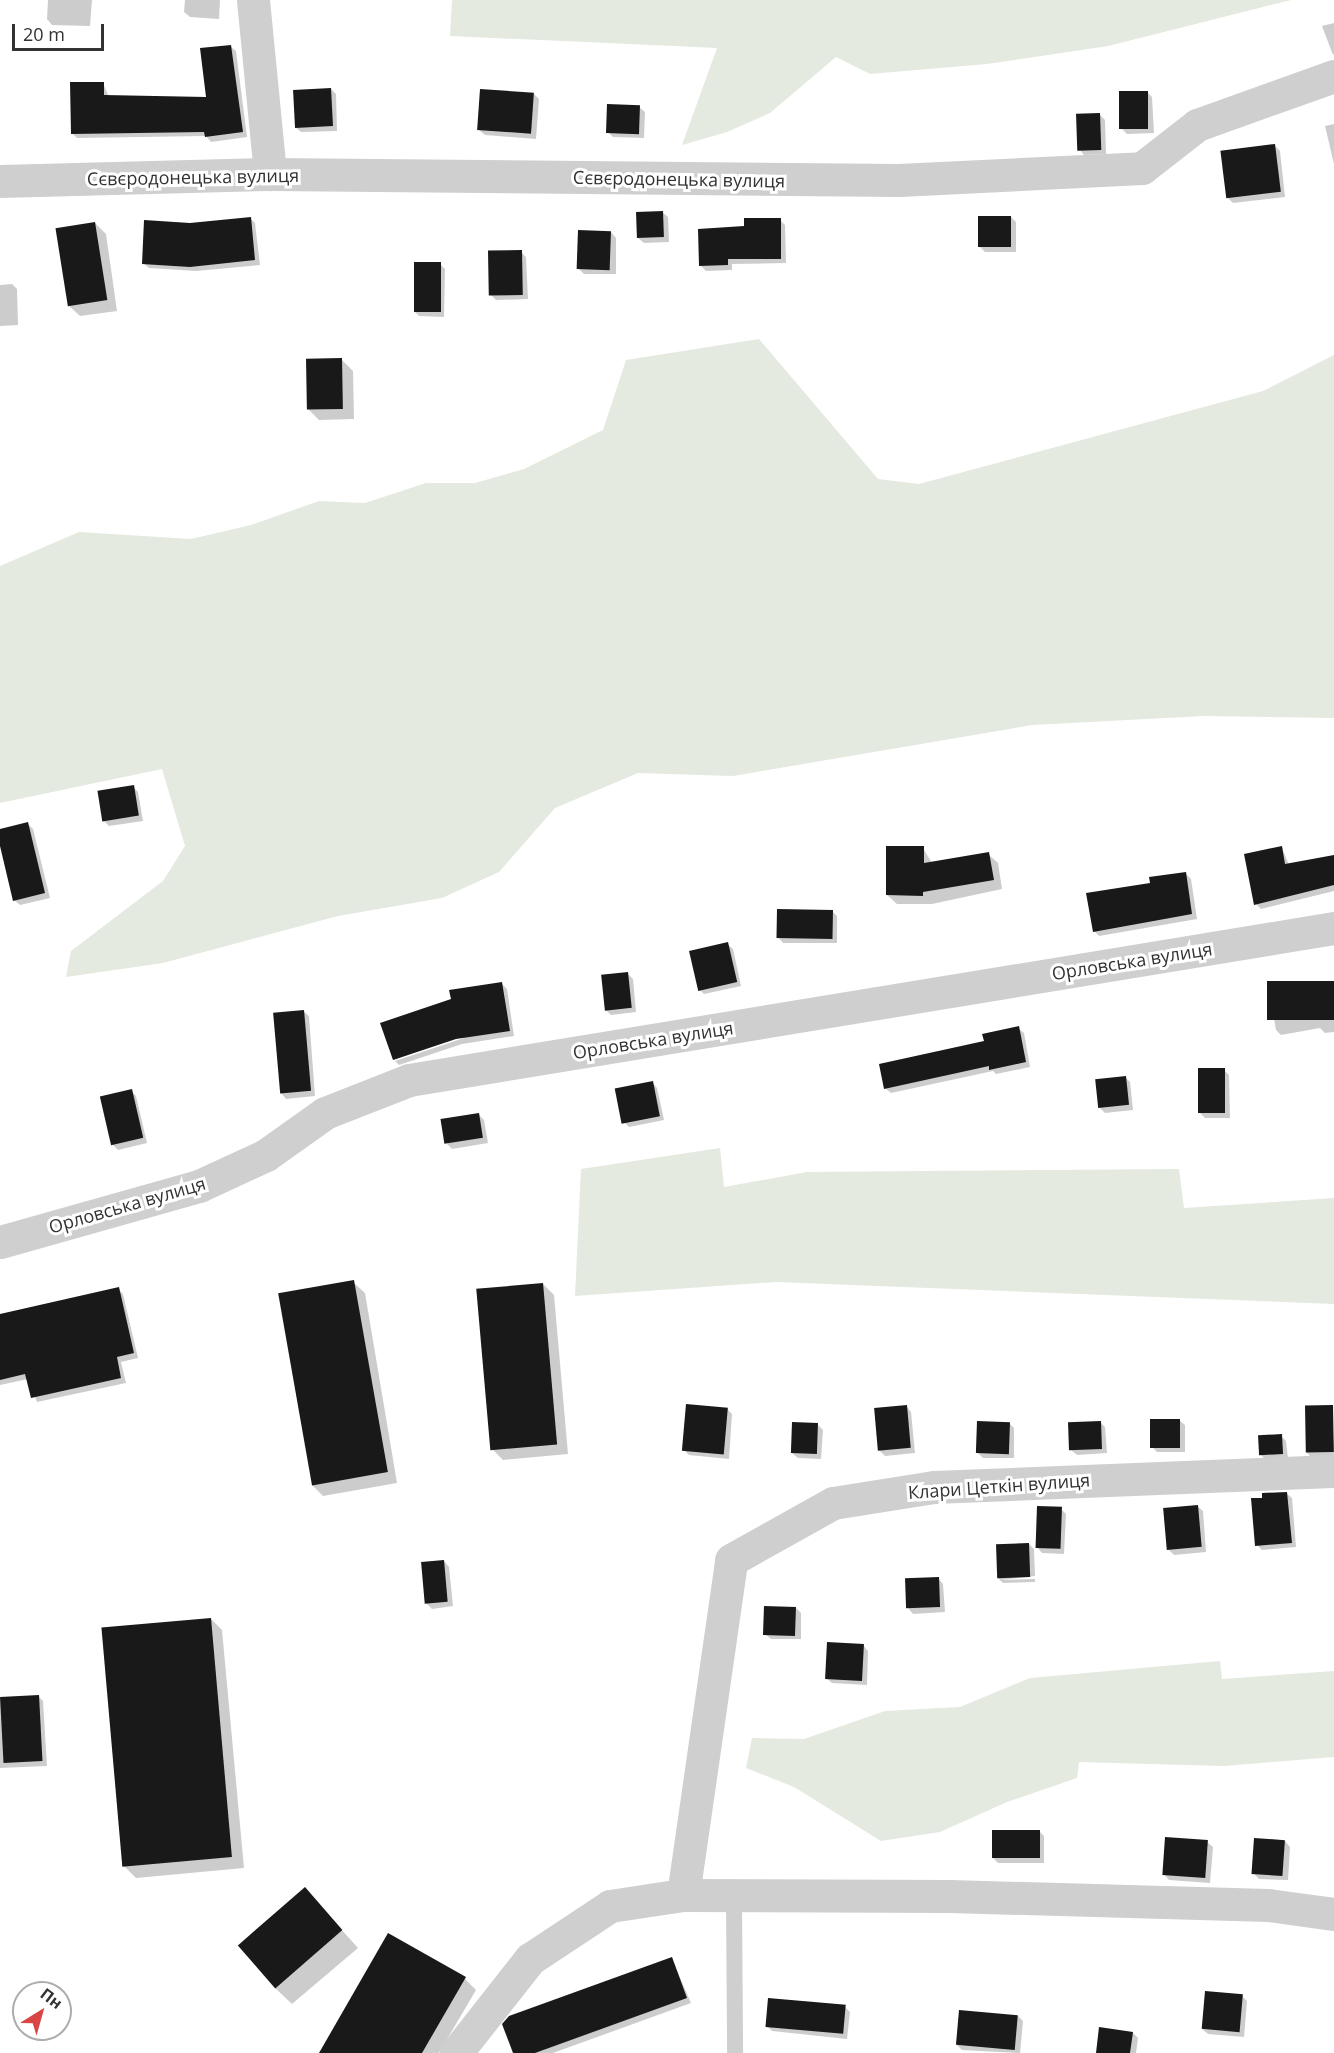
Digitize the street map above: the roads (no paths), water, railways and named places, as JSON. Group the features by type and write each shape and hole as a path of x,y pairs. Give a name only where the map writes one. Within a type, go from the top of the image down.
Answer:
{"street":[{"path":"253,0 270,174"},
{"name":"Сєвєродонецька вулиця","path":"0,181 270,174 888,180 1142,168 1197,125 1334,76"},
{"name":"Орловська вулиця","path":"0,1242 199,1186 266,1155 325,1113 409,1080 1334,928"},
{"name":"Клари Цеткін вулиця","path":"683,1895 730,1560 832,1503 934,1487 1334,1471"},
{"path":"456,2053 530,1959 610,1906 683,1895 1115,1899 1268,1905 1334,1914"}],"lane":[{"path":"734,1897 735,2053"}]}
